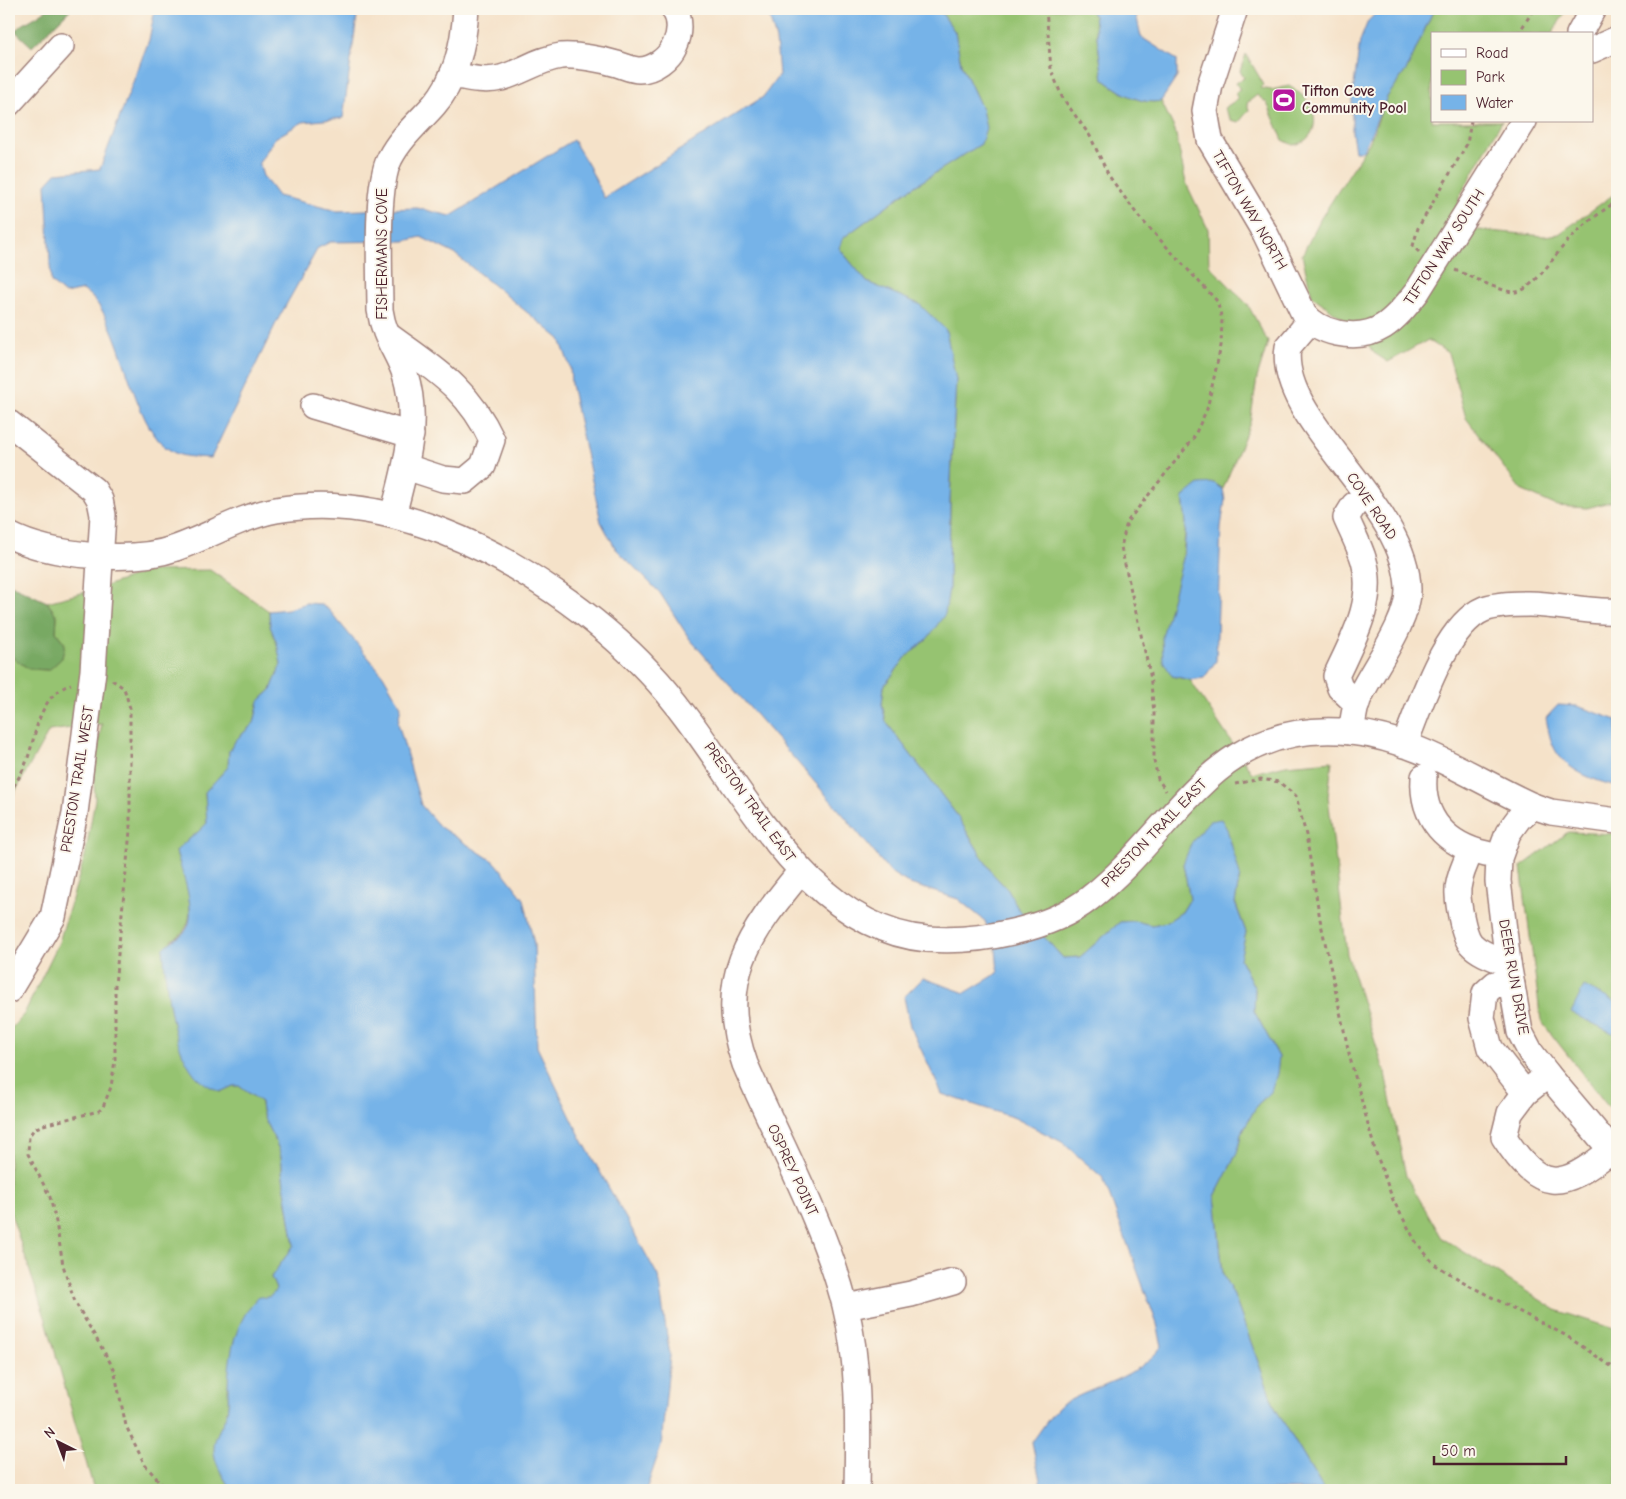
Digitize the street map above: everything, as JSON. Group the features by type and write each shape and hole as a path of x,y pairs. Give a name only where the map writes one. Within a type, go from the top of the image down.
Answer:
{"street":[{"name":"FISHERMANS COVE","path":"393,515 406,467 411,435 411,400 405,374 386,333 380,310 382,180 389,159 396,147 436,103 452,75 460,55 466,9"},
{"path":"452,75 485,80 501,78 539,61 560,56 595,58 639,70 652,67 664,60 677,40 679,26 674,9"},
{"name":"TIFTON WAY NORTH","path":"1235,9 1210,85 1205,111 1210,140 1265,233 1304,314 1310,321"},
{"path":"1580,32 1593,9"},
{"path":"1594,49 1617,39"},
{"path":"9,103 61,46"},
{"name":"TIFTON WAY SOUTH","path":"1310,321 1328,331 1350,336 1371,334 1379,330 1401,312 1417,292 1523,122"},
{"name":"COVE ROAD","path":"1310,321 1288,347 1288,375 1315,424 1384,519 1404,561 1408,590 1399,626 1356,704 1352,732"},
{"path":"386,333 452,382 481,416 492,440 483,466 465,481 443,478 406,467"},
{"path":"314,406 411,435"},
{"name":"PRESTON TRAIL WEST","path":"9,422 94,490 100,500 104,515 93,671 75,813 53,917 9,990"},
{"path":"1356,704 1340,688 1336,676 1357,629 1367,594 1364,562 1346,518 1354,506 1367,496"},
{"name":"PRESTON TRAIL EAST","path":"9,535 45,549 77,554 138,555 163,552 249,517 303,506 358,509 393,515 426,525 474,545 533,579 578,609 615,639 650,672 681,708 774,840 801,871 830,898 852,912 887,928 920,938 948,940 993,934 1043,923 1076,908 1119,874 1176,808 1198,785 1222,765 1268,742 1320,731 1352,732 1404,745 1533,806 1551,812 1617,821"},
{"path":"1404,745 1447,645 1458,629 1472,616 1496,606 1530,604 1580,610 1617,611"},
{"path":"1424,777 1423,787 1428,807 1438,826 1452,840 1471,851 1498,858"},
{"name":"DEER RUN DRIVE","path":"1533,806 1519,818 1508,833 1498,858 1498,880 1510,974 1520,1032 1531,1053 1548,1076 1572,1101 1614,1154"},
{"path":"1471,851 1464,866 1458,889 1462,925 1469,943 1510,974 1485,993 1482,1018 1490,1048 1524,1093"},
{"name":"OSPREY POINT","path":"801,871 764,916 748,943 737,973 733,996 733,1019 737,1042 745,1064 811,1208 832,1260 846,1307 856,1386 857,1490"},
{"path":"1548,1076 1524,1093 1510,1113 1504,1137 1518,1159 1540,1178 1562,1181 1614,1154"},
{"path":"846,1307 911,1294 953,1282"}],"path":[{"path":"1046,9 1051,69 1062,97 1090,136 1109,176 1139,217 1217,301 1222,319 1221,346 1207,409 1193,439 1127,522 1121,548 1150,674 1154,713 1154,761 1158,779 1176,808"},
{"path":"1519,32 1534,9"},
{"path":"1470,122 1467,144 1418,228 1413,246 1422,256 1513,292 1524,290 1538,277 1567,242 1599,213 1617,201"},
{"path":"106,678 124,688 128,698 131,723 130,831 115,985 114,1074 105,1102 99,1111 34,1129 29,1136 27,1145 28,1154 50,1197 63,1265 76,1302 82,1316 114,1370 126,1426 137,1450 154,1477 166,1490"},
{"path":"9,792 23,769 40,713 55,694 79,682"},
{"path":"1227,788 1261,779 1279,782 1296,796 1306,835 1320,919 1350,1058 1375,1150 1393,1200 1416,1242 1434,1264 1472,1287 1565,1335 1617,1370"}],"green space":[{"path":"47,9 71,9 32,47 15,31"},
{"path":"939,9 1089,9 1094,16 1103,79 1123,93 1137,99 1153,102 1161,101 1175,130 1186,183 1208,229 1209,265 1248,305 1268,342 1257,378 1250,423 1223,489 1214,483 1183,497 1186,523 1172,676 1190,680 1252,773 1286,765 1332,761 1328,797 1347,954 1385,1073 1406,1176 1442,1238 1556,1310 1617,1330 1617,1490 1324,1490 1275,1408 1234,1296 1223,1275 1215,1196 1237,1153 1241,1134 1257,1105 1271,1092 1279,1057 1254,1011 1255,989 1240,959 1246,932 1235,902 1240,875 1183,864 1190,899 1182,912 1167,922 1152,925 1134,921 1120,922 1080,957 1063,958 1017,907 1008,890 992,873 956,814 886,722 882,704 884,686 907,656 928,638 949,588 950,500 956,380 891,293 867,282 839,248 843,238 907,191 981,144 982,109 961,64 955,32"},
{"path":"1434,9 1567,9 1553,32 1431,32 1431,122 1501,122 1459,198 1457,228 1544,236 1559,234 1617,192 1617,500 1587,508 1557,506 1521,490 1466,418 1448,353 1428,340 1388,362 1374,353 1361,335 1346,321 1312,296 1302,255 1321,218 1369,143 1387,97 1407,69"},
{"name":"Tifton Cove Community Pool","path":"1246,54 1264,85 1260,88 1271,90 1289,86 1301,94 1308,102 1313,111 1314,124 1310,136 1306,140 1293,145 1283,140 1267,103 1257,95 1247,103 1249,110 1239,122 1231,120 1224,108 1238,99 1235,93 1240,90 1236,83 1244,78 1240,71"},
{"path":"210,570 269,611 270,626 277,644 281,664 271,690 259,701 254,723 236,740 229,751 228,767 205,792 207,823 176,851 187,887 190,913 188,924 182,933 171,940 196,1076 220,1092 233,1086 239,1086 261,1102 265,1120 280,1152 294,1245 271,1277 276,1289 272,1296 265,1298 228,1385 229,1401 225,1420 216,1439 220,1470 231,1490 94,1490 46,1320 9,1208 9,1031 24,1014 59,942 85,856 95,799 93,766 102,724 49,731 9,803 9,655 29,669 49,670 65,644 56,632 57,616 47,602 97,589 149,571"},
{"path":"9,584 47,602 57,616 56,632 65,644 62,658 49,670 29,669 9,655"},
{"path":"1568,832 1617,834 1617,1118 1541,1021 1521,867"}],"water":[{"path":"155,9 358,9 343,118 303,122 275,138 259,163 263,176 278,196 337,211 417,208 451,216 573,140 589,166 604,198 763,97 779,75 776,40 767,9 939,9 955,32 961,64 982,109 986,128 981,144 907,191 843,238 839,248 867,282 919,304 946,330 956,380 950,500 949,588 945,614 928,638 907,656 884,686 882,704 886,722 956,814 992,873 1008,890 1017,907 1063,958 1080,957 1120,922 1134,921 1152,925 1167,922 1182,912 1190,899 1183,864 1192,842 1209,821 1221,819 1227,829 1240,875 1235,903 1246,932 1240,959 1255,989 1254,1011 1279,1057 1277,1074 1271,1092 1257,1105 1241,1134 1237,1153 1215,1196 1223,1275 1234,1296 1275,1408 1324,1490 1042,1490 1032,1442 1051,1416 1063,1404 1116,1380 1141,1366 1162,1346 1157,1324 1103,1178 1062,1142 1015,1118 942,1094 910,1026 904,997 923,978 965,993 998,973 996,949 985,921 958,899 910,884 890,872 846,818 689,638 660,593 616,549 601,522 571,384 570,367 560,339 455,254 421,237 405,241 330,242 318,248 277,321 211,458 177,454 158,439 146,420 118,346 97,303 83,290 65,294 51,282 46,184 56,173 100,169 149,40"},
{"path":"1089,9 1135,9 1141,37 1177,60 1177,77 1161,101 1153,102 1137,99 1123,93 1103,79 1094,16"},
{"path":"1380,9 1432,9 1433,11 1407,69 1387,97 1363,151 1355,151 1352,132 1352,99 1360,41 1368,21"},
{"path":"1214,483 1223,489 1225,500 1221,527 1216,661 1204,678 1190,680 1172,676 1163,661 1162,637 1184,555 1186,523 1183,497 1199,484"},
{"path":"306,603 320,604 329,610 383,675 401,706 398,723 421,805 440,827 496,863 524,899 534,944 537,1047 580,1136 658,1276 670,1356 661,1446 646,1490 231,1490 217,1464 214,1443 227,1412 230,1361 235,1337 251,1305 259,1296 269,1297 276,1289 271,1277 294,1245 280,1152 265,1120 261,1102 239,1086 233,1086 220,1092 207,1085 195,1075 180,1048 175,1032 171,1015 163,949 186,930 189,922 190,913 187,891 176,851 207,823 205,792 228,767 229,751 236,740 254,723 259,701 271,690 281,664 277,644 270,626 269,611 288,609"},
{"path":"1558,705 1577,706 1617,720 1617,786 1580,773 1557,753 1551,739 1546,718"},
{"path":"1584,986 1617,1003 1617,1035 1571,1013"}],"place":[{"name":"Tifton Cove Community Pool","path":"1284,100"}]}
